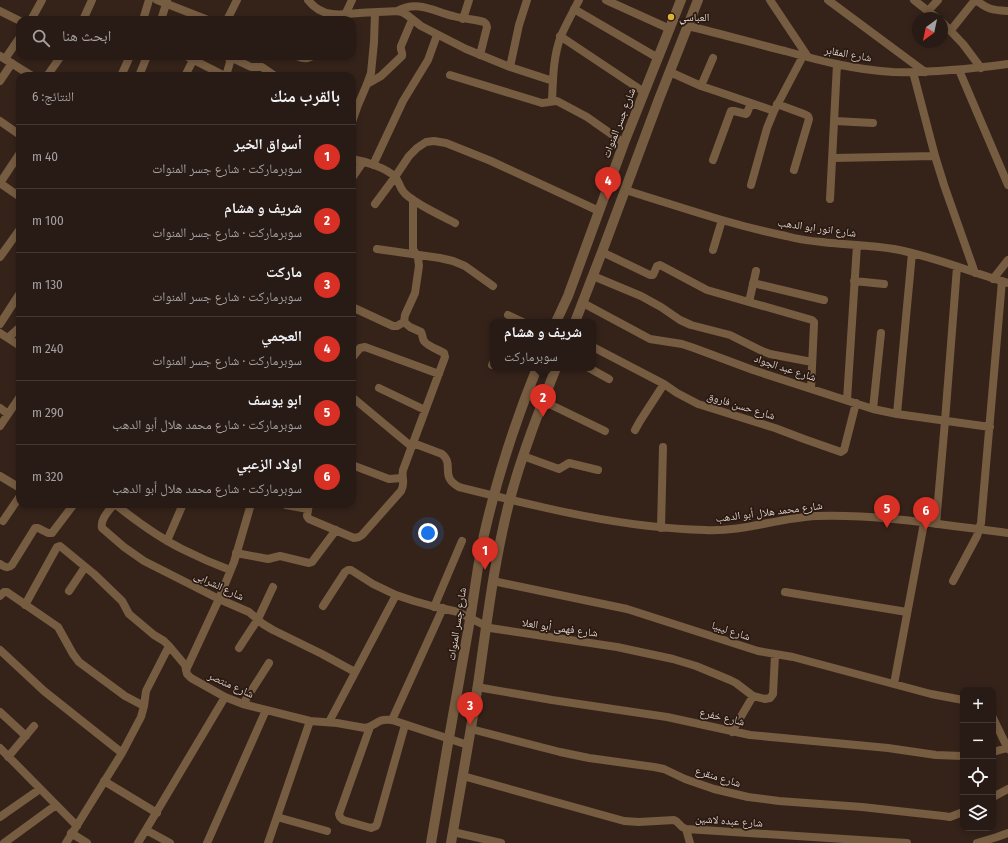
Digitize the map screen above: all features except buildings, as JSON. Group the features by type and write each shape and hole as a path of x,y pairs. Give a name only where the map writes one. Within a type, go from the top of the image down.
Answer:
{"street":[{"path":"33,16 42,0"},
{"path":"85,16 92,0"},
{"path":"144,16 149,0"},
{"path":"156,0 166,2 199,16"},
{"path":"229,16 237,0"},
{"path":"308,0 315,7 331,16"},
{"path":"345,15 352,0"},
{"path":"463,19 469,0"},
{"path":"510,67 519,25 527,0"},
{"path":"552,100 556,57 560,36 579,0"},
{"path":"606,0 670,29"},
{"name":"شارع جسر المنوات","path":"557,319 568,296 624,143 681,0"},
{"path":"576,319 698,0"},
{"path":"751,185 767,128 775,108 805,56 770,0"},
{"path":"828,0 925,72"},
{"path":"914,0 928,11 938,0"},
{"path":"951,30 975,0 986,3 994,10 1008,11"},
{"path":"162,16 166,2"},
{"path":"397,11 403,7 420,2 463,19 483,21 486,24 480,55"},
{"path":"574,10 658,58"},
{"path":"0,11 16,19"},
{"path":"341,16 361,13 402,12 421,26 451,42 510,67 553,81"},
{"path":"356,111 371,73 375,13"},
{"path":"367,84 380,76 402,56 400,49 412,20"},
{"name":"شارع المقابر","path":"688,26 837,64 873,70 892,72 925,72 981,68 1008,64"},
{"path":"948,27 981,68"},
{"path":"373,165 400,106 428,60 437,34"},
{"path":"560,36 644,92"},
{"path":"0,81 6,59 16,43"},
{"path":"701,86 713,58"},
{"path":"6,59 26,72"},
{"path":"51,72 58,60"},
{"path":"123,72 128,60"},
{"path":"141,72 145,60"},
{"path":"186,72 189,60"},
{"path":"194,60 218,72"},
{"path":"227,72 230,60"},
{"path":"237,60 251,68 262,67 269,72"},
{"path":"830,199 837,64"},
{"path":"959,70 1008,185"},
{"path":"670,72 701,86 751,103 808,116 809,120 794,170"},
{"path":"913,72 935,156 975,273"},
{"path":"450,75 542,103 552,100 557,101 575,110 624,143"},
{"path":"713,160 731,112 734,111 746,114 751,103"},
{"path":"0,121 16,132"},
{"path":"834,121 873,123"},
{"path":"375,204 409,156 426,142 434,141 446,143 491,161 599,211"},
{"path":"833,158 935,156"},
{"path":"16,159 0,183 16,194"},
{"path":"356,160 382,168 395,177 405,194 455,223"},
{"path":"356,172 363,162"},
{"name":"شارع انور ابو الدهب","path":"625,190 722,220 786,237 820,242 894,249 934,259 1005,282"},
{"path":"404,322 404,315 411,304 415,293 419,262 414,249 413,200"},
{"path":"713,250 722,220"},
{"path":"0,257 16,235"},
{"path":"847,400 857,245"},
{"path":"377,249 453,261 465,266 493,286"},
{"path":"602,252 651,276 658,266 661,266 707,290 812,320 814,324 811,388"},
{"path":"897,414 912,253"},
{"path":"993,279 1008,260"},
{"path":"936,524 957,267"},
{"path":"749,302 756,271"},
{"path":"593,276 641,296 691,325 730,335 770,354 812,362"},
{"path":"854,281 884,284"},
{"path":"953,581 974,542 981,520 1005,282"},
{"path":"753,283 824,300"},
{"path":"0,324 16,299"},
{"name":"شارع عبد الجواد","path":"583,303 650,339 682,344 753,370 873,409 897,414 990,427"},
{"path":"356,309 393,326 397,326 404,322"},
{"path":"508,315 517,319"},
{"path":"309,508 307,516 309,519 354,538 361,536 403,486 403,470 446,357 444,353 426,343 421,332 410,327 404,322"},
{"path":"8,338 16,331"},
{"path":"873,409 881,332"},
{"path":"0,333 16,343"},
{"path":"356,353 360,348 365,347 439,374"},
{"name":"شارع حسن فاروق","path":"596,349 664,384 682,396 698,404 775,428 841,452 844,450 856,403"},
{"name":"شارع جسر المنوات","path":"431,843 471,618 476,576 483,543 508,446 534,371"},
{"path":"451,843 471,729 492,581 500,540 523,456 555,371"},
{"path":"594,371 609,379"},
{"path":"635,430 664,384"},
{"path":"379,388 425,410"},
{"path":"356,400 412,445"},
{"path":"543,401 605,431"},
{"path":"0,426 16,402"},
{"path":"0,408 8,414"},
{"name":"شارع محمد هلال أبو الدهب","path":"412,445 442,454 447,461 449,480 459,487 600,519 639,525 661,528 729,530 794,518 815,516 856,516 1008,533"},
{"path":"661,528 662,447"},
{"path":"523,456 559,469 569,463 598,470"},
{"path":"356,467 389,479 402,478"},
{"path":"0,476 16,486"},
{"path":"3,521 16,502"},
{"path":"0,564 6,567 11,566 35,528 52,533 71,508"},
{"name":"شارع الشرابى","path":"111,508 102,521 101,526 103,530 144,561 219,599 249,612 273,630 355,672"},
{"path":"120,508 181,549 230,570"},
{"path":"167,541 181,508"},
{"path":"186,670 219,599 236,553 250,508"},
{"path":"894,684 924,523"},
{"path":"236,553 268,559 280,556 309,563 336,530"},
{"path":"434,607 462,541"},
{"name":"شارع منتصر","path":"25,604 57,547 60,546 122,601 129,614 169,646 185,665 187,674 191,678 225,696 243,704 310,721 370,727 382,720 392,720"},
{"path":"69,591 85,567"},
{"name":"شارع فهمى أبو العلا","path":"323,606 345,572 352,570 373,584 396,595 434,607 458,612 486,627 617,647 673,659 696,666 730,680 753,696"},
{"name":"شارع ليبيا","path":"492,581 643,613 740,646 775,655 793,657 931,694 960,699"},
{"path":"239,648 258,619 274,587"},
{"path":"0,596 5,591 58,627 79,662 126,696 144,706"},
{"path":"785,592 907,612"},
{"path":"329,722 396,595"},
{"path":"443,608 392,720 468,745"},
{"path":"66,843 122,754 141,717 146,691 169,646"},
{"path":"0,650 48,695 122,754"},
{"path":"732,732 753,696 768,699 773,696 775,655"},
{"path":"243,704 269,663"},
{"name":"شارع خفرع","path":"477,687 667,717 750,735 888,748 936,755 960,756"},
{"path":"138,843 225,696"},
{"path":"207,843 266,710"},
{"path":"0,712 26,736"},
{"path":"268,843 310,721"},
{"path":"995,723 1008,749 996,751"},
{"path":"370,727 339,814 340,818 343,820 374,828 377,824 405,725"},
{"path":"8,757 34,726"},
{"name":"شارع منقرع","path":"471,729 560,752 589,758 654,767 714,789 748,798 862,807 950,817 960,813"},
{"path":"0,748 77,826"},
{"name":"شارع عبده لاشين","path":"463,776 624,821 639,822 674,820 677,821 681,828 686,829 907,843"},
{"path":"104,781 157,813"},
{"path":"0,817 40,789"},
{"path":"996,795 1008,789"},
{"path":"4,843 56,805"},
{"path":"277,817 327,831"},
{"path":"686,829 690,843"},
{"path":"146,830 170,843"},
{"path":"453,832 501,843"},
{"path":"977,843 997,838 1008,833"},
{"path":"71,834 87,843"}],"place":[{"name":"العباسي","path":"671,17"},
{"name":"العجمي","path":"608,200"},
{"name":"شريف و هشام","path":"543,417"},
{"name":"ابو يوسف","path":"887,528"},
{"name":"اولاد الزعبي","path":"926,530"},
{"name":"أسواق الخير","path":"485,570"},
{"name":"ماركت","path":"470,725"}]}
